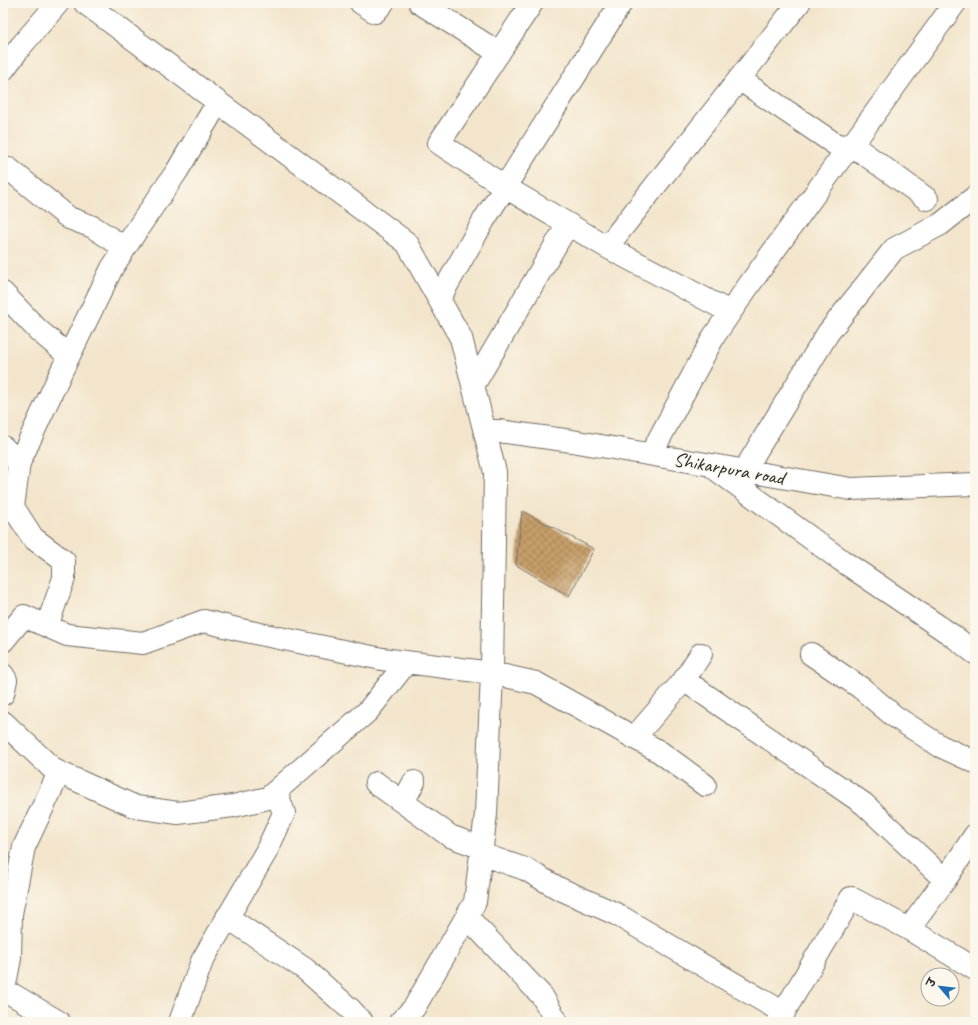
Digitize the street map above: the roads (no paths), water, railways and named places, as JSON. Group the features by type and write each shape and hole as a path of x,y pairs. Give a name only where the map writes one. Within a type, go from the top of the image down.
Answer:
{"street":[{"path":"3,70 21,46 58,3"},
{"path":"85,3 407,243 461,338 494,472 492,673 486,814 475,902 414,1008 403,1021"},
{"path":"361,3 375,12 383,3"},
{"path":"420,3 499,53"},
{"path":"532,3 439,142 505,187 607,247 730,312"},
{"path":"439,299 484,220 621,3"},
{"path":"607,247 799,3"},
{"path":"651,454 714,336 730,312 955,3"},
{"path":"739,79 838,146 852,145 927,199"},
{"path":"46,626 64,578 64,561 33,538 13,507 19,463 36,424 112,268 177,171 218,102"},
{"path":"9,169 70,218 93,227 125,248"},
{"path":"744,471 828,333 894,249 941,224 975,197"},
{"path":"473,386 568,224"},
{"path":"3,293 38,330 69,356"},
{"name":"Shikarpura road","path":"484,429 572,441 851,489 975,484"},
{"path":"3,447 19,463"},
{"path":"710,465 841,560 953,636 975,653"},
{"path":"3,641 24,616 67,635 143,643 204,621 366,656 492,673 536,683 660,752 705,785"},
{"path":"634,738 684,680 701,654"},
{"path":"811,654 861,688 901,720 940,746 975,762"},
{"path":"3,722 54,770 136,807 178,813 240,804 268,798 368,711 406,662"},
{"path":"3,675 6,680 3,694"},
{"path":"684,680 864,804 945,880"},
{"path":"59,773 24,847 11,914 10,958 3,989 59,1022"},
{"path":"403,802 414,782"},
{"path":"376,783 450,836 481,851 525,869 558,888 616,914 781,1018 850,898 909,928 975,969"},
{"path":"180,1022 202,961 266,852 284,813 276,791"},
{"path":"909,928 945,880 975,834"},
{"path":"467,917 542,996 557,1022"},
{"path":"227,918 305,969 350,1009 362,1022"}]}
